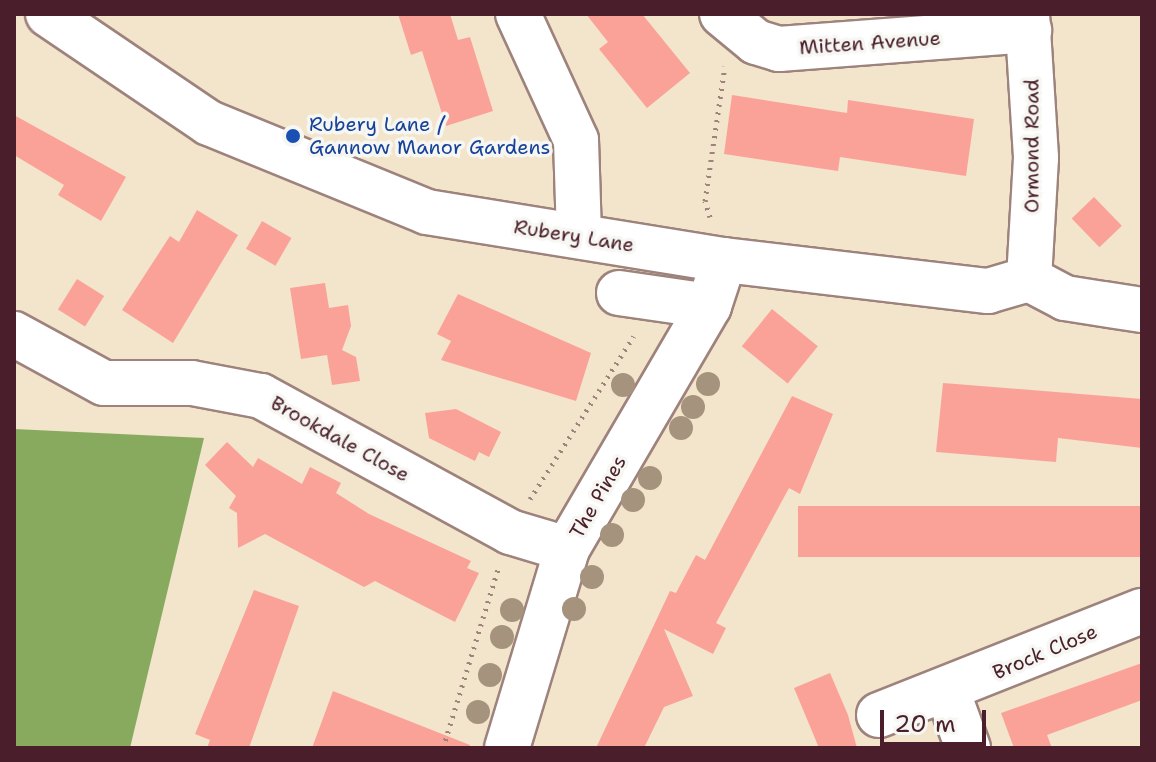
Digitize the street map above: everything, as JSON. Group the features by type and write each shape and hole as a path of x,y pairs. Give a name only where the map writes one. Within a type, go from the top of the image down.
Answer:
{"street":[{"name":"Rubery Lane","path":"48,14 183,107 272,152 427,212 724,260 988,291 1029,279"},
{"path":"518,14 576,140 579,236"},
{"name":"Mitten Avenue","path":"727,18 779,49 1028,22"},
{"name":"Ormond Road","path":"1028,22 1036,158 1029,279"},
{"name":"The Pines","path":"507,748 567,549 709,306 724,260"},
{"path":"1029,279 1065,298 1142,310"},
{"path":"619,293 709,306"},
{"name":"Brookdale Close","path":"14,334 104,383 192,383 261,396 510,532 567,549"},
{"name":"Brock Close","path":"879,715 948,693 1142,611"},
{"path":"948,693 968,748"}],"path":[{"path":"724,260 705,201 727,18"}],"green space":[{"path":"14,429 204,438 130,748 14,748"}],"building":[{"path":"398,14 450,14 458,40 470,37 493,111 446,126 422,51 411,55"},
{"path":"586,14 642,14 690,73 647,108 599,49 608,42"},
{"path":"732,95 847,113 848,100 974,119 966,176 840,157 838,171 724,154"},
{"path":"14,115 126,177 101,221 58,195 64,185 14,155"},
{"path":"1094,197 1122,226 1099,247 1072,219"},
{"path":"197,210 238,235 173,343 122,310 170,236 179,242"},
{"path":"262,221 291,238 275,266 246,249"},
{"path":"77,279 104,296 85,326 58,310"},
{"path":"325,283 329,308 348,305 351,326 342,350 356,357 360,381 332,385 327,355 301,359 290,288"},
{"path":"458,294 591,353 576,401 441,360 451,341 437,334"},
{"path":"772,309 818,346 788,383 742,346"},
{"path":"943,383 1142,399 1142,448 1058,438 1056,462 936,452"},
{"path":"792,396 833,414 800,494 789,488 716,623 726,628 713,654 664,629 693,696 664,707 644,748 596,748 670,591 676,593 696,555 705,560"},
{"path":"456,409 501,432 489,457 479,452 475,461 429,438 425,413"},
{"path":"227,442 253,467 258,458 302,484 310,467 341,483 336,493 369,514 471,561 467,568 479,573 455,622 375,581 364,587 265,534 238,548 237,513 229,508 236,496 205,465"},
{"path":"798,506 1142,506 1142,557 798,557"},
{"path":"254,590 299,606 249,748 207,748 210,740 195,734"},
{"path":"1142,663 1142,700 1047,735 1052,748 1014,748 1001,713"},
{"path":"830,673 848,715 857,748 819,748 794,688"},
{"path":"333,691 470,745 469,748 312,748"}],"place":[{"name":"Rubery Lane / Gannow Manor Gardens","path":"293,136"}]}
